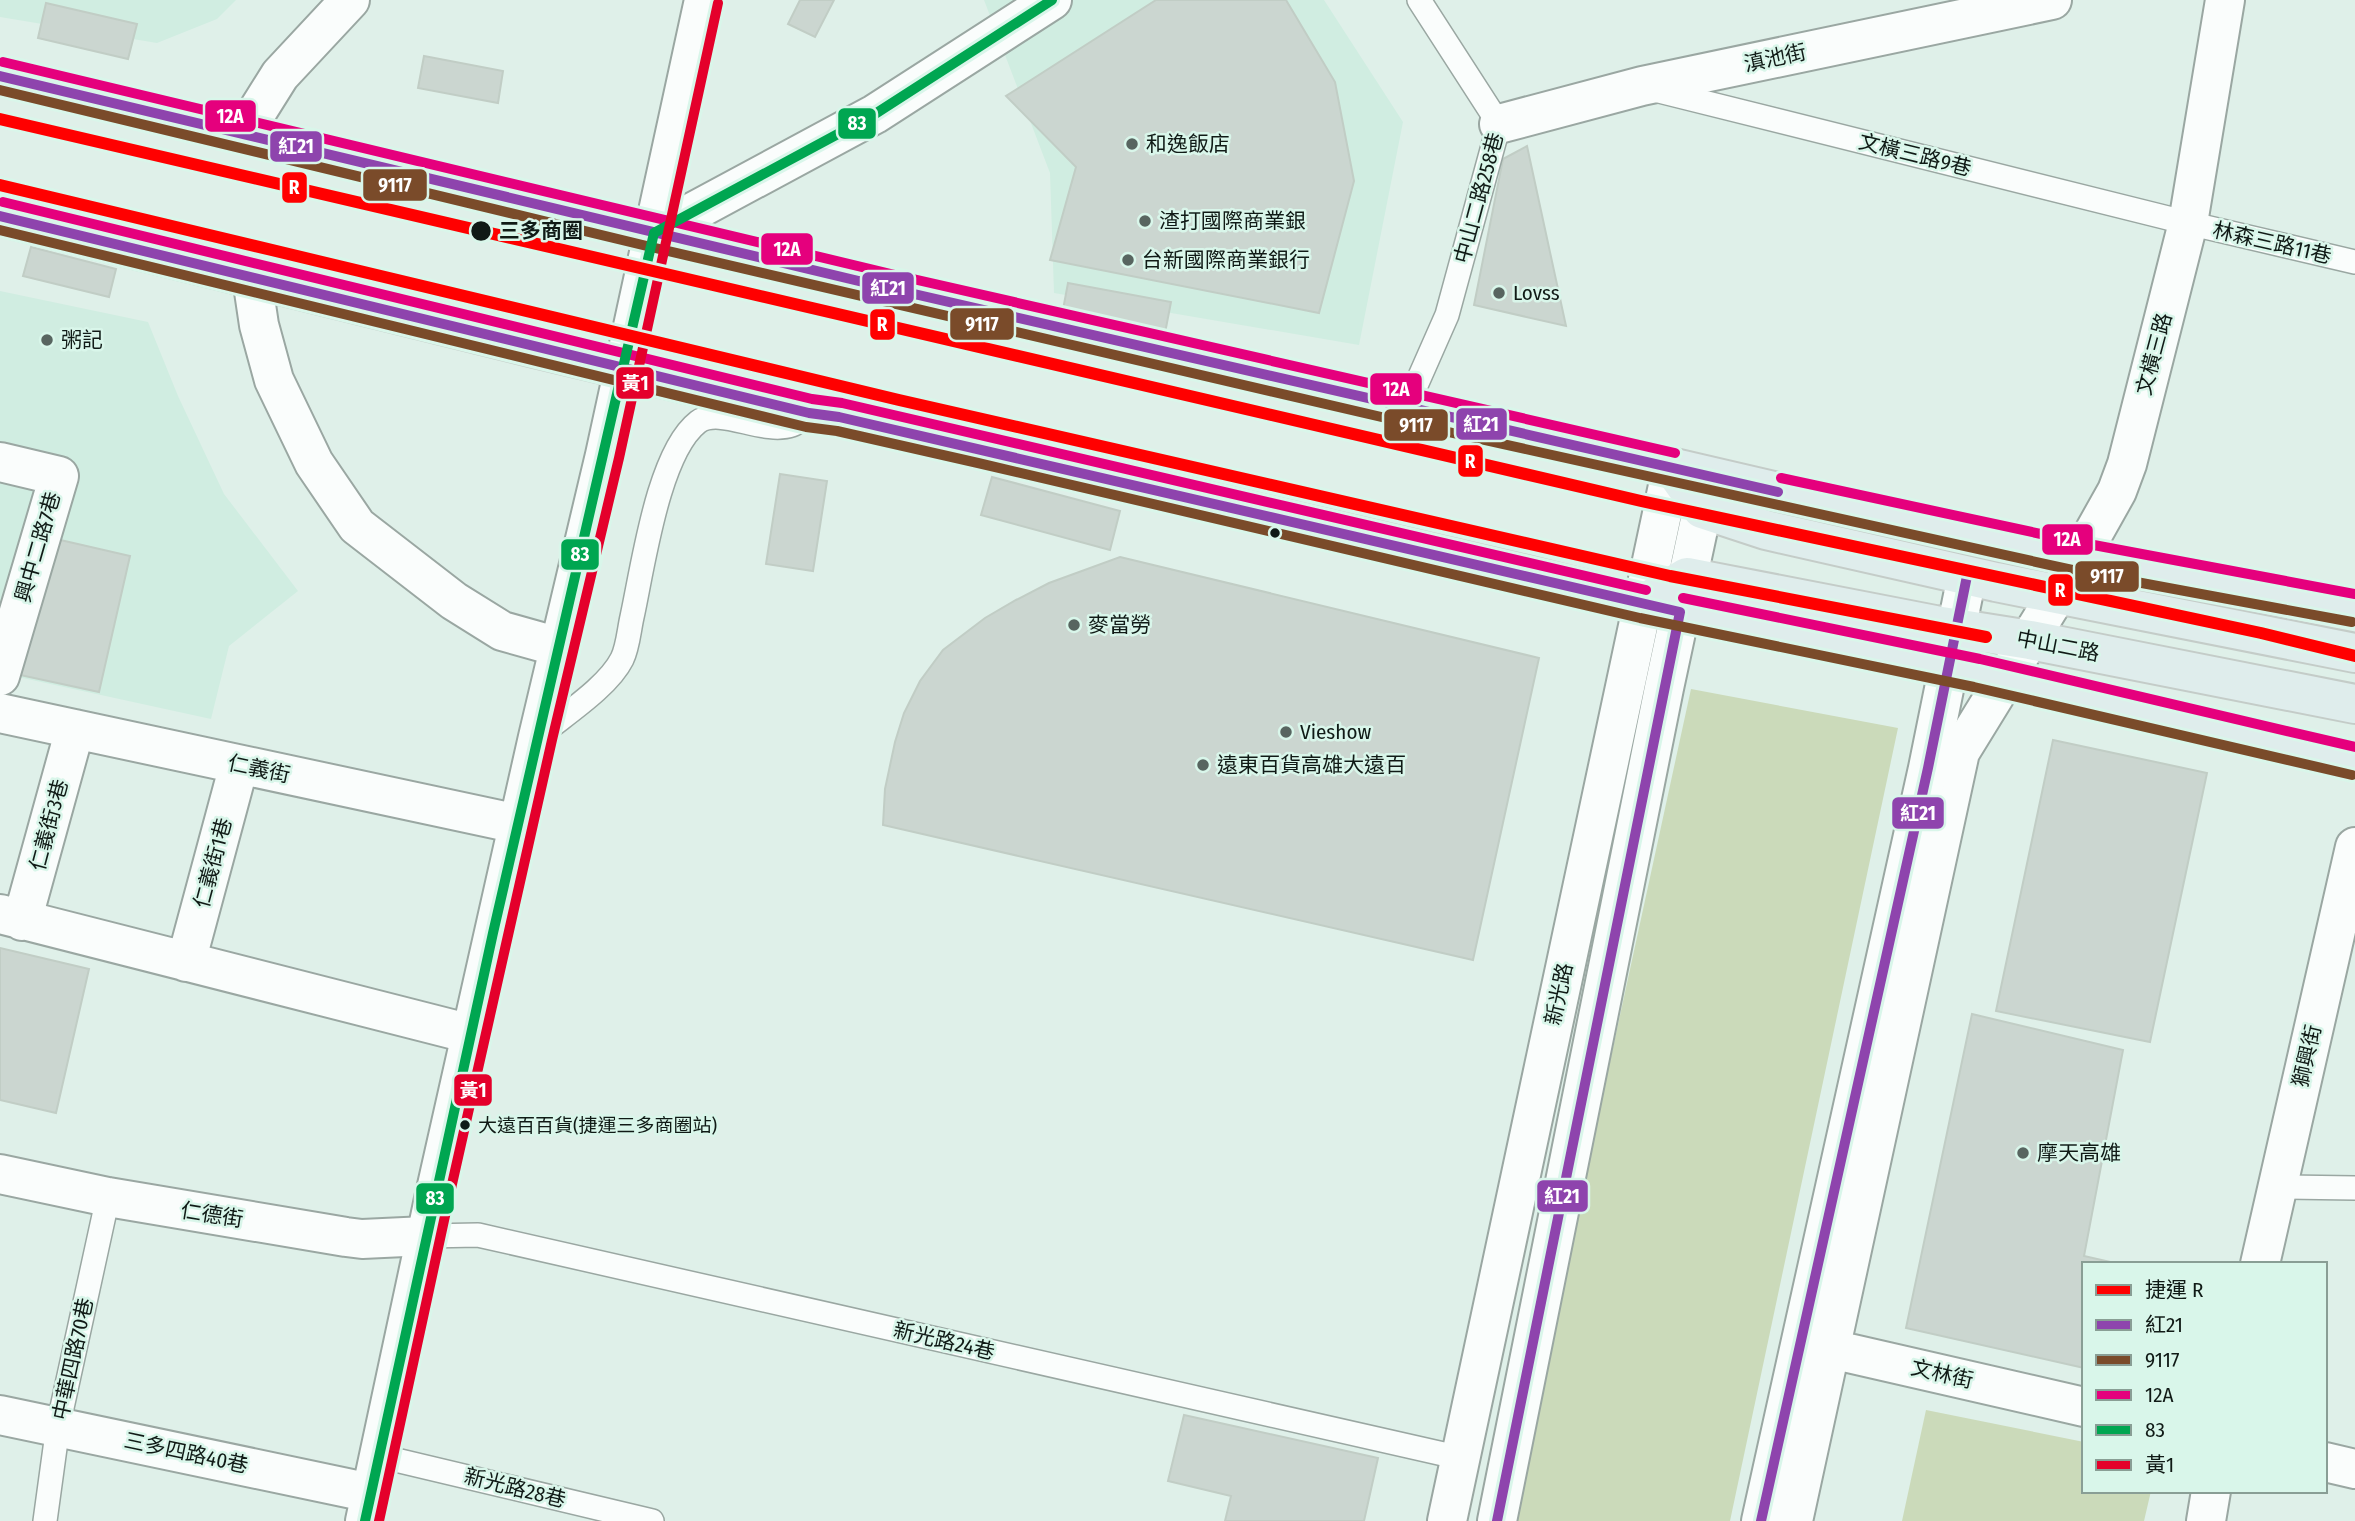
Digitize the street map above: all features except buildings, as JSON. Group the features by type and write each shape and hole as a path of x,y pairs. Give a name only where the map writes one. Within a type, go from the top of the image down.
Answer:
{"main road":[{"path":"0,76 654,233 1672,467 1766,530 1967,576 2355,653"},
{"path":"0,216 809,413 839,417 1643,604 1684,594"},
{"path":"1706,492 2355,608"},
{"name":"中山二路","path":"1684,594 2030,640 2355,704"},
{"name":"中山二路","path":"1684,594 1950,667 2355,761"}],"street":[{"path":"243,134 280,75 350,0"},
{"path":"368,1507 471,1034 624,368 704,0"},
{"path":"654,233 875,114 1052,0"},
{"name":"滇池街","path":"1499,124 1642,86 2052,0"},
{"name":"文橫三路","path":"2006,680 2117,491 2127,464 2188,223 2225,0"},
{"path":"252,278 259,325 274,380 314,463 357,526 454,601 502,631 559,647"},
{"name":"興中二路7巷","path":"0,462 59,476 0,676"},
{"name":"新光路","path":"1447,1521 1672,467"},
{"name":"新光路","path":"1497,1521 1706,492"},
{"path":"1793,1521 1815,1347 1967,576"},
{"path":"1761,1521 1815,1347 1960,752 2006,680"},
{"name":"仁義街","path":"0,713 518,824"},
{"name":"仁義街3巷","path":"11,918 75,729"},
{"name":"仁義街1巷","path":"186,962 239,765"},
{"name":"獅興街","path":"2260,1262 2355,848"},
{"path":"11,918 471,1034"},
{"name":"仁德街","path":"0,1174 108,1197 362,1239 426,1236"},
{"name":"文林街","path":"1815,1347 2082,1407"},
{"name":"三多四路40巷","path":"0,1415 58,1426 368,1507"},
{"path":"2327,1462 2355,1469"},
{"path":"2206,1521 2211,1493"}],"lane":[{"name":"中山二路258巷","path":"1406,408 1447,315 1499,124 1419,0"},
{"name":"文橫三路9巷","path":"1642,86 2188,223"},
{"name":"林森三路11巷","path":"2188,223 2355,262"},
{"path":"538,737 599,688 622,659 660,492 671,458 680,442 699,422 714,416 772,428 794,425 809,413"},
{"path":"2277,1187 2355,1188"},
{"name":"中華四路70巷","path":"44,1521 58,1426 108,1197"},
{"name":"新光路24巷","path":"426,1236 478,1236 1461,1458"},
{"name":"新光路28巷","path":"379,1456 652,1521"}],"shaded area":[{"path":"0,0 236,0 217,19 157,43 0,17"},
{"path":"984,0 1324,0 1403,122 1359,345 1054,293 1050,173"},
{"path":"0,291 148,322 178,396 224,494 298,591 229,646 211,719 0,673"},
{"path":"1691,689 1898,728 1730,1521 1510,1521"},
{"path":"1926,1410 2082,1442 2082,1493 2151,1493 2144,1521 1902,1521"}],"metro line":[{"name":"R","path":"0,119 1641,501 2261,633 2355,656"},
{"name":"R","path":"0,185 899,400 1670,576 1986,637"}],"transit line":[{"name":"83","path":"654,233 875,114 1052,0"},
{"name":"黃1","path":"379,1521 552,740 619,458 718,3"},
{"name":"12A","path":"3,62 891,274 1675,453"},
{"name":"紅21","path":"0,76 888,288 1778,492"},
{"name":"9117","path":"0,90 651,247 1403,422 2077,571 2352,622"},
{"name":"12A","path":"3,202 812,399 842,403 1646,590"},
{"name":"紅21","path":"0,216 809,413 839,417 1680,612 1497,1521"},
{"name":"9117","path":"0,230 806,427 837,431 978,463 1640,618 1974,687 2352,775"},
{"name":"83","path":"365,1521 493,933 654,233"},
{"name":"12A","path":"1781,478 2083,543 2355,594"},
{"name":"紅21","path":"1761,1521 1928,768 1967,576"},
{"name":"12A","path":"1683,598 1980,659 2355,747"}],"place":[{"name":"和逸飯店","path":"1132,144"},
{"name":"渣打國際商業銀","path":"1145,221"},
{"name":"三多商圈","path":"481,231"},
{"name":"台新國際商業銀行","path":"1128,260"},
{"name":"Lovss","path":"1499,293"},
{"name":"粥記","path":"47,340"},
{"name":"麥當勞","path":"1074,625"},
{"name":"Vieshow","path":"1286,732"},
{"name":"遠東百貨高雄大遠百","path":"1203,765"},
{"name":"大遠百百貨(捷運三多商圈站)","path":"465,1125"},
{"name":"摩天高雄","path":"2023,1153"}]}
